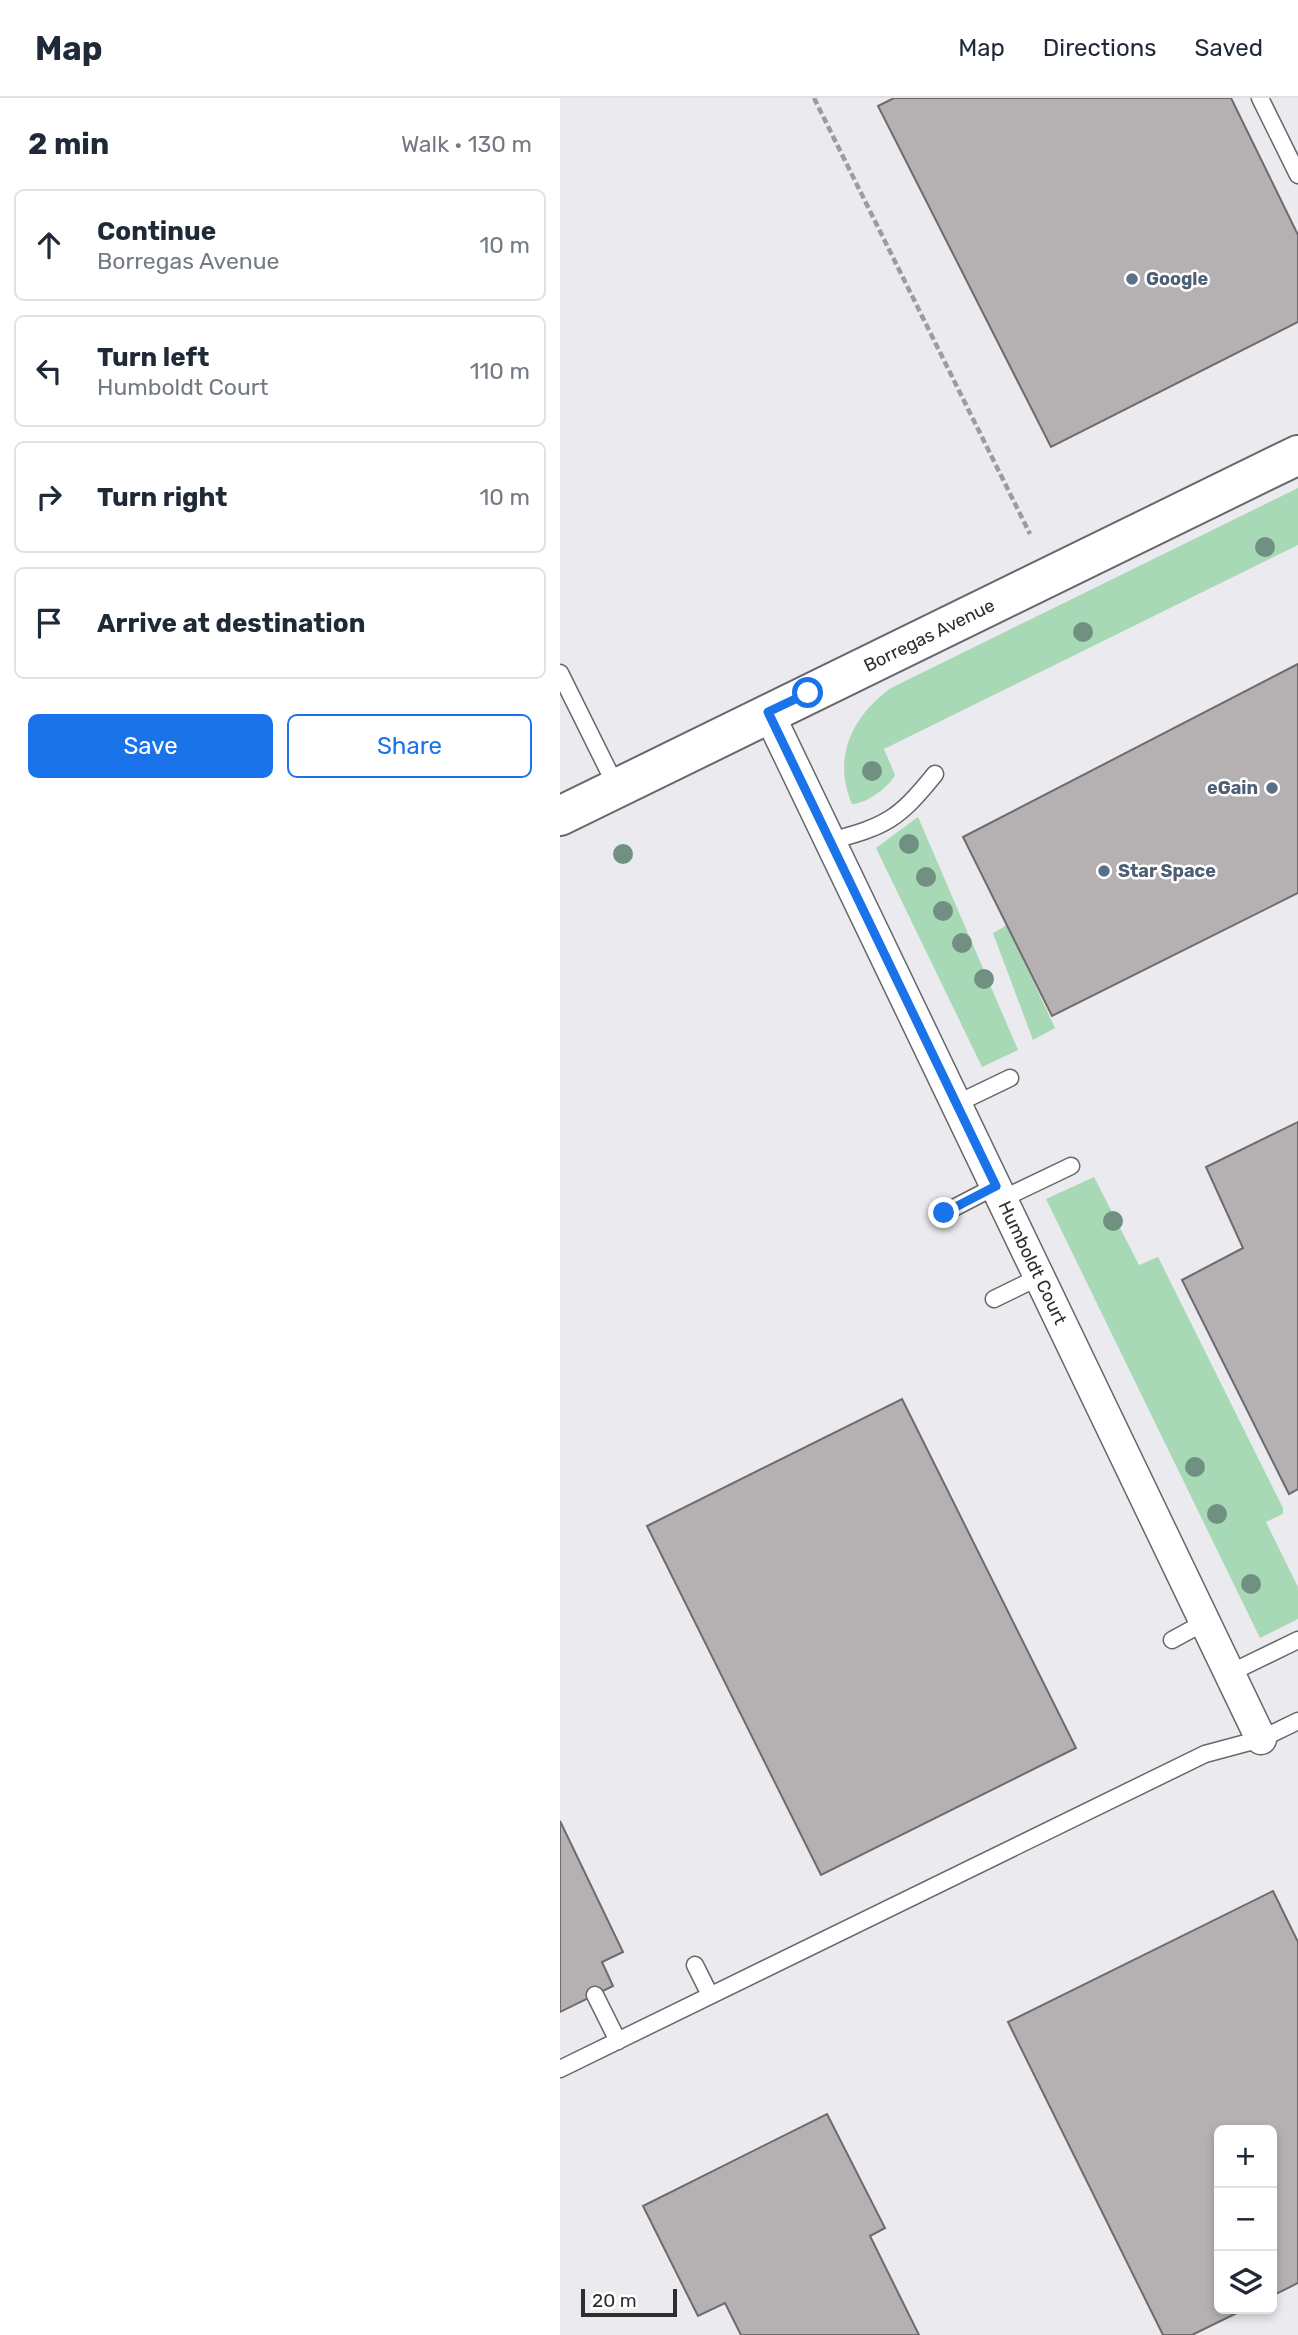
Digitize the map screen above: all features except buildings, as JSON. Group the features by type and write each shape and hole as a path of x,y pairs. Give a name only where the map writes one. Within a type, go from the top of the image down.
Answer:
{"street":[{"name":"Borregas Avenue","path":"560,816 1298,455"},
{"name":"Humboldt Court","path":"768,712 1261,1739"}],"lane":[{"path":"1260,98 1298,175"},
{"path":"560,673 617,788"},
{"path":"830,841 877,828 916,798 935,774"},
{"path":"956,1104 1010,1078"},
{"path":"944,1213 1071,1166"},
{"path":"994,1299 1040,1277"},
{"path":"1172,1640 1205,1622"},
{"path":"1230,1673 1298,1640"},
{"path":"560,2069 1205,1754 1261,1739 1298,1721"},
{"path":"695,1965 710,1995"},
{"path":"595,1995 618,2041"}],"path":[{"path":"814,98 1030,534"}],"green space":[{"path":"1298,488 1298,545 884,749 895,775 888,785 876,794 852,804 844,770 849,739 866,711 891,688"},
{"path":"918,817 1018,1050 982,1067 876,848"},
{"path":"1007,925 1055,1028 1033,1040 993,933"},
{"path":"1094,1177 1139,1265 1158,1257 1283,1508 1283,1514 1266,1522 1298,1587 1298,1619 1260,1638 1046,1199"}],"place":[{"name":"Google","path":"1132,279"},
{"name":"eGain","path":"1272,788"},
{"name":"Star Space","path":"1104,871"}],"route":[{"path":"808,693 768,712 996,1186 944,1213"}]}
